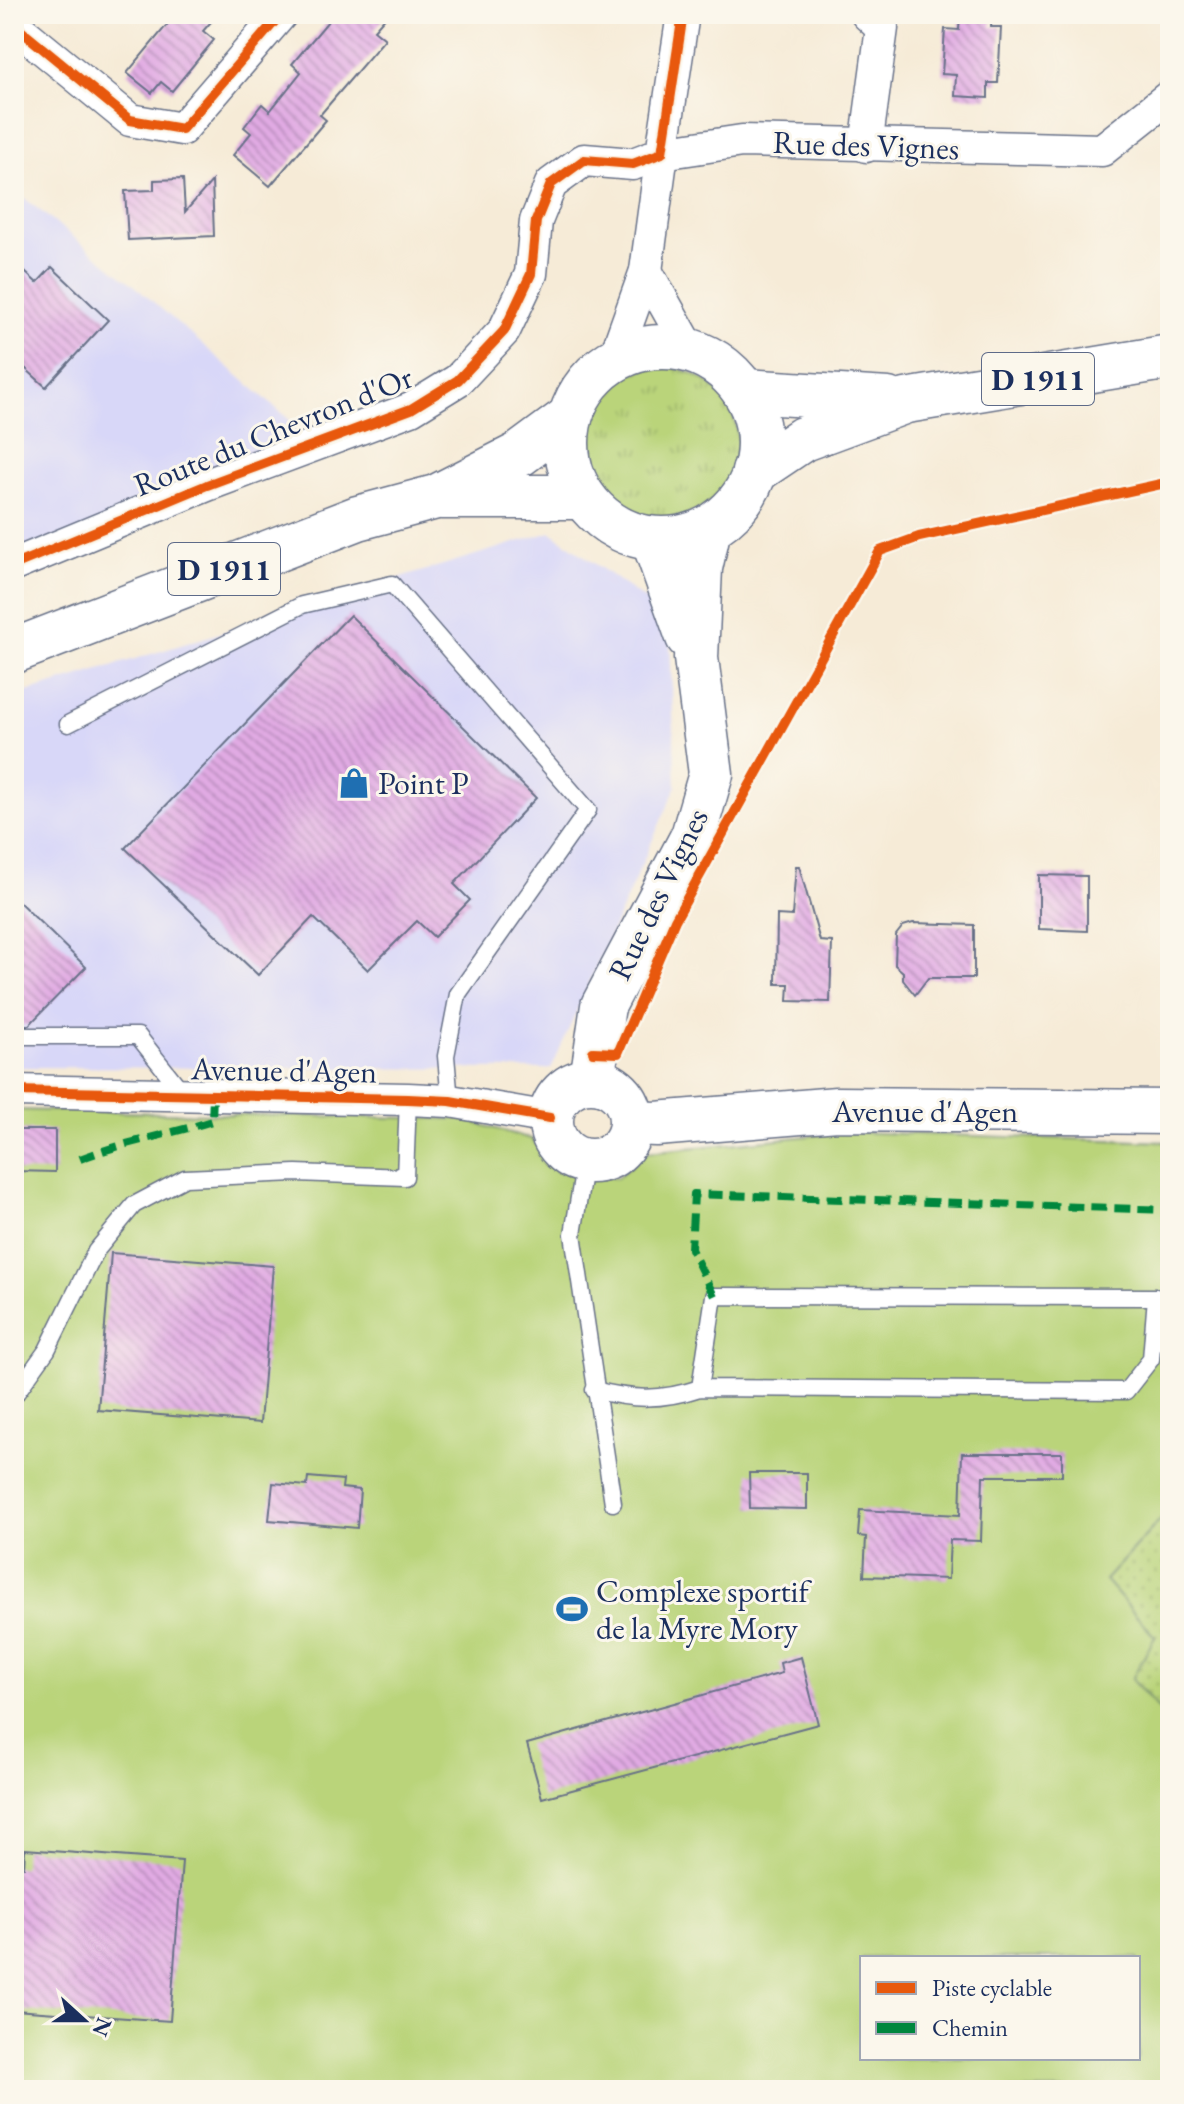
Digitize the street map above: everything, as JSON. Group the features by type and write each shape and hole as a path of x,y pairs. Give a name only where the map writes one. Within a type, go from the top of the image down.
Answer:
{"main road":[{"path":"652,348 691,351 730,374 744,391 756,417 759,445 754,472 737,504 709,528 682,538 653,539 614,525 583,497 571,472 567,445 570,417 580,395 595,375 614,360 652,348"},
{"name":"D 1911","path":"754,472 803,439 906,401 1170,357"},
{"name":"D 1911","path":"744,391 906,401"},
{"name":"D 1911","path":"14,651 358,518 436,497 520,454 570,417"},
{"name":"D 1911","path":"436,497 583,497"},
{"name":"Rue des Vignes","path":"592,1080 603,1006 693,836 711,774 696,658 700,568 709,528"},
{"name":"Rue des Vignes","path":"653,539 696,658"},
{"path":"592,1080 616,1089 625,1098 632,1123 622,1148 599,1161 585,1161 564,1151 551,1130 550,1118 560,1095 580,1082 592,1080"},
{"name":"Avenue d'Agen","path":"632,1123 656,1124 837,1109 1170,1112"}],"street":[{"path":"14,25 130,120 182,129 281,14"},
{"path":"614,360 646,271 683,14"},
{"path":"866,146 882,28 867,14"},
{"name":"Rue des Vignes","path":"662,153 742,141 1102,150 1170,96"},
{"name":"Route du Chevron d'Or","path":"14,565 207,485 411,409 458,380 504,331 531,274 536,221 551,184 584,160 633,164 662,153"},
{"path":"646,271 665,311 691,351"},
{"name":"Avenue d'Agen","path":"14,1091 450,1101 550,1118"}],"lane":[{"path":"68,724 302,605 392,584 588,810 458,994 446,1056 450,1101"},
{"path":"14,1036 138,1036 184,1094"},
{"path":"14,1396 47,1350 96,1251 134,1205 185,1178 296,1173 405,1177 408,1099"},
{"path":"585,1161 573,1234 613,1503"},
{"path":"594,1390 635,1400 670,1398 700,1388 1126,1391 1151,1359 1163,1295 714,1296 700,1388"}],"shaded area":[{"path":"14,190 135,286 307,435 14,585"},
{"path":"551,532 669,617 676,787 551,1069 14,1067 14,696"}],"green space":[{"path":"662,367 691,373 715,390 732,414 738,443 732,472 715,496 691,513 662,519 633,513 609,496 592,472 586,443 592,414 609,390 633,373"},
{"name":"Complexe sportif de la Myre Mory","path":"14,1110 461,1119 532,1139 557,1171 617,1178 647,1152 849,1132 1170,1142 1170,1509 1105,1580 1155,1637 1132,1679 1170,1722 1170,2090 14,2090"},
{"path":"1170,1509 1170,1722 1132,1679 1105,1580"}],"building":[{"path":"176,14 218,14 203,31 214,40 172,91 161,82 152,93 127,73"},
{"path":"334,14 388,14 374,30 385,39 320,115 326,120 270,186 233,155 251,133 244,127 262,104 270,111 301,72 292,64"},
{"path":"960,14 992,14 991,27 1001,27 998,83 988,83 988,98 955,96 956,75 942,74 945,29 959,30"},
{"path":"183,179 185,212 212,181 214,236 128,240 125,191 154,190 154,180"},
{"path":"14,262 37,283 52,267 108,320 46,387 14,358"},
{"name":"Point P","path":"350,615 536,798 454,884 470,900 434,937 417,921 368,970 313,917 258,975 125,848"},
{"path":"796,866 799,866 820,941 832,942 830,1002 788,1001 789,984 776,984 777,915 792,916"},
{"path":"1039,875 1087,876 1087,931 1039,929"},
{"path":"14,897 86,967 29,1025 14,1025"},
{"path":"913,923 974,925 974,978 928,978 915,995 903,980 903,972 895,965 896,935 903,926"},
{"path":"14,1130 55,1130 55,1172 14,1171"},
{"path":"111,1253 273,1266 260,1423 98,1410"},
{"path":"962,1453 1062,1453 1062,1476 983,1476 981,1541 950,1540 948,1579 864,1576 866,1537 858,1536 860,1510 960,1515"},
{"path":"749,1473 807,1473 807,1509 750,1508"},
{"path":"308,1477 343,1480 342,1488 360,1490 357,1528 269,1520 273,1483 307,1486"},
{"path":"801,1657 818,1724 542,1798 527,1744 782,1673 780,1663"},
{"path":"25,1849 182,1861 170,2021 14,2010 14,1867 24,1867"}],"marked path":[{"path":"80,1159 212,1121 213,1095"},
{"path":"714,1296 691,1249 694,1194 1170,1210"}],"cycle path":[{"path":"14,25 130,120 182,129 281,14"},
{"path":"14,565 207,485 411,409 458,380 504,331 531,274 536,221 551,184 584,160 633,164 662,153 683,14"},
{"path":"593,1052 618,1053 675,920 880,551 919,537 1170,482"},
{"path":"14,1091 450,1101 550,1118"}],"place":[{"name":"Point P","path":"354,783"},
{"name":"Complexe sportif de la Myre Mory","path":"572,1609"}]}
